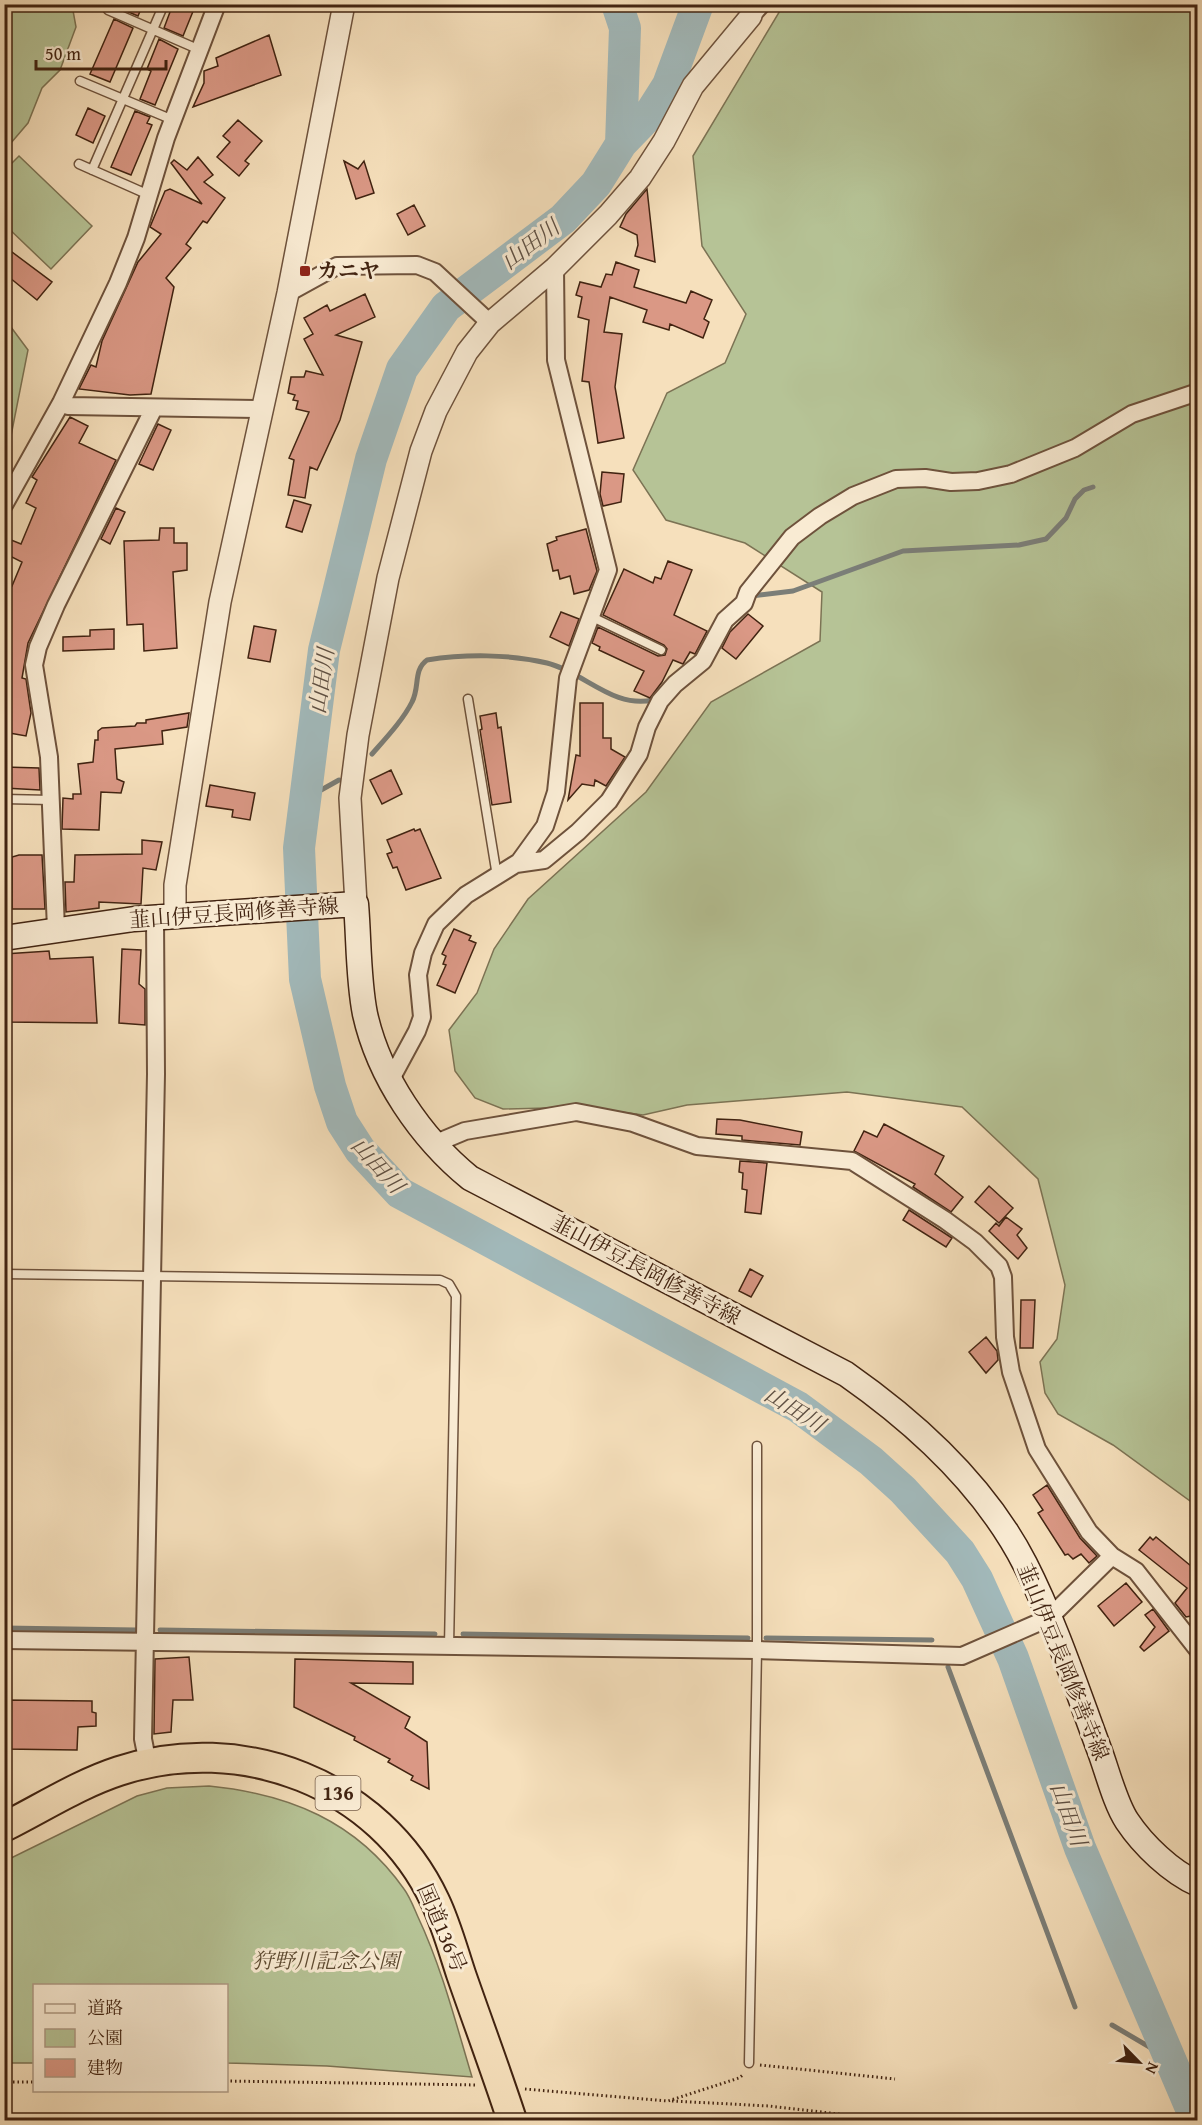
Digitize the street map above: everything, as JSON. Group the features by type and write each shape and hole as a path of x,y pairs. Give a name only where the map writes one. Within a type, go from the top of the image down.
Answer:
{"highway":[{"name":"国道136号","path":"4,1827 119,1771 148,1764 192,1758 262,1764 305,1778 335,1792 366,1812 389,1833 435,1901 506,2097"}],"main road":[{"name":"韮山伊豆長岡修善寺線","path":"4,938 56,928 164,916 350,905 365,1013 390,1081 434,1144 470,1178 846,1374 895,1408 963,1476 1002,1525 1024,1563 1049,1618 1126,1820 1152,1850 1197,1884"}],"street":[{"path":"4,505 61,403 118,283 173,120 217,4"},
{"path":"148,1764 143,1739 151,1275 156,1074 164,916 175,885 220,602 288,293 344,4"},
{"path":"350,905 350,798 358,735 388,578 421,451 435,411 467,352 490,322 555,268 608,215 640,178 664,141 693,86 757,10"},
{"path":"288,293 336,266 417,265 435,272 490,322"},
{"path":"390,1081 422,1017 418,975 423,953 436,924 466,896 516,864 532,847 545,826 556,792 570,672 608,570 556,360 555,268"},
{"path":"516,864 544,860 578,832 609,801 639,754 647,727 660,701 675,684 703,661 725,620 747,596 792,537 820,516 853,496 896,479 978,481 1011,474 1075,448 1132,414 1197,392"},
{"path":"61,403 68,406 262,409"},
{"path":"56,928 49,757 34,665 61,595 154,408"},
{"path":"434,1144 465,1131 576,1112 633,1124 697,1146 842,1158 862,1166 945,1220 975,1242 999,1266 1003,1277 1005,1337 1011,1372 1037,1449 1089,1532 1112,1556 1136,1571 1197,1650"},
{"path":"4,1640 757,1650 962,1656 1049,1618 1112,1556"}],"lane":[{"path":"92,170 164,4"},
{"path":"108,10 200,51"},
{"path":"80,81 173,120"},
{"path":"79,164 149,195"},
{"path":"590,616 661,650"},
{"path":"468,699 497,876"},
{"path":"4,800 51,800"},
{"path":"4,1274 440,1280 454,1290 449,1646"},
{"path":"749,2063 757,1650 757,1446"}],"path":[{"path":"668,2101 740,2079 748,2071 749,2063 776,2068 895,2079"},
{"path":"228,2081 506,2097 769,2106 891,2121"},
{"path":"4,2082 33,2082"}],"green space":[{"path":"5,4 72,5 76,27 60,70 42,88 28,123 5,150"},
{"path":"784,4 1197,5 1197,1506 1113,1445 1058,1414 1045,1393 1040,1362 1057,1339 1065,1285 1038,1179 962,1107 847,1092 687,1105 643,1115 585,1107 503,1109 475,1098 455,1071 449,1030 477,993 494,949 528,899 646,792 711,702 820,641 822,592 745,543 666,520 633,470 667,393 725,363 746,314 702,246 693,156"},
{"path":"19,156 92,226 51,269 5,225 5,170"},
{"path":"5,319 28,350 9,446 5,455"},
{"name":"狩野川記念公園","path":"209,1786 266,1796 318,1815 365,1845 404,1889 427,1936 472,2077 327,2066 228,2063 228,1984 33,1984 33,2063 5,2063 5,1861 137,1796 167,1788"}],"building":[{"path":"120,4 143,4 138,16 119,8"},
{"path":"173,4 196,4 183,36 164,28"},
{"path":"114,19 133,28 110,82 90,74"},
{"path":"269,35 281,75 193,107 204,83 204,71 218,66 216,58"},
{"path":"159,39 178,49 155,105 140,99 151,71 147,69"},
{"path":"88,108 105,116 93,143 76,135"},
{"path":"135,111 150,117 147,123 152,125 131,175 111,167"},
{"path":"238,120 262,141 245,161 249,164 239,176 217,157 230,142 223,136"},
{"path":"198,157 213,175 204,182 225,198 207,223 203,221 186,244 191,248 166,278 174,287 151,394 130,395 79,389 91,365 96,367 102,341 138,262 161,234 150,227 165,191 170,189 202,204 171,163 174,160 187,170"},
{"path":"344,161 358,169 364,161 374,193 356,199"},
{"path":"647,189 655,262 635,256 638,245 637,235 620,227 626,214"},
{"path":"414,205 425,226 408,235 397,214"},
{"path":"4,246 52,282 37,300 4,273"},
{"path":"616,262 639,270 634,287 686,303 691,291 712,300 704,319 709,322 703,338 670,324 669,330 643,322 647,310 610,297 604,332 622,334 615,387 624,438 598,443 589,382 582,381 589,320 578,317 582,297 576,295 580,282 601,287 606,274 612,275"},
{"path":"365,294 375,317 336,335 362,342 340,420 317,470 310,467 305,498 288,495 294,460 289,458 309,412 296,409 298,401 293,400 295,395 288,393 291,377 304,377 306,371 323,375 304,339 313,334 304,318 327,305 330,311"},
{"path":"70,417 88,426 79,443 116,460 28,643 22,678 26,679 31,713 26,736 4,732 4,583 12,586 22,562 4,553 4,537 21,544 36,508 26,503 37,480 32,477"},
{"path":"158,424 171,430 153,470 139,464"},
{"path":"602,472 624,474 621,502 603,506 600,494"},
{"path":"294,500 311,505 302,532 286,527"},
{"path":"116,508 125,512 110,544 101,539"},
{"path":"160,528 174,528 174,543 187,543 187,570 173,572 177,648 144,651 143,624 127,625 124,541 159,540"},
{"path":"586,529 597,571 589,590 574,594 570,576 560,579 558,570 553,571 547,544 557,540 556,537"},
{"path":"668,561 692,570 674,615 707,631 695,654 690,652 683,664 673,660 662,682 650,698 634,691 644,671 599,650 600,647 592,643 598,627 658,656 665,655 667,649 664,645 603,615 624,569 653,583 655,577 661,579"},
{"path":"561,612 579,619 569,646 550,637"},
{"path":"748,614 763,626 736,659 722,648 730,632"},
{"path":"254,626 276,630 270,662 248,658"},
{"path":"114,629 114,649 63,651 63,637 90,636 90,630"},
{"path":"580,703 603,703 603,738 611,738 611,749 625,757 606,786 595,780 594,786 582,784 568,800 576,755 580,756"},
{"path":"189,713 187,727 162,731 163,744 115,749 117,779 124,782 121,793 101,792 99,830 62,829 63,798 73,799 73,794 81,794 78,764 93,762 98,731 102,728 135,726 137,723 146,723 146,720"},
{"path":"496,713 498,728 501,727 511,802 492,805 480,730 482,729 480,716"},
{"path":"4,767 39,768 40,790 4,788"},
{"path":"391,770 402,794 382,804 370,780"},
{"path":"210,785 255,793 250,820 232,817 233,810 206,806"},
{"path":"414,829 415,831 420,829 441,878 406,890 397,867 393,868 387,854 392,852 387,840"},
{"path":"142,840 162,842 156,870 143,868 141,904 99,902 99,908 66,912 65,882 74,882 75,855 142,854"},
{"path":"42,855 45,909 12,909 12,857"},
{"path":"454,929 471,936 469,940 476,943 455,993 437,985 446,965 443,964 446,956 442,954"},
{"path":"122,949 141,950 139,984 145,989 145,1025 119,1023"},
{"path":"49,951 50,959 93,957 97,1023 5,1022 4,954"},
{"path":"717,1119 740,1120 802,1132 800,1145 742,1140 742,1136 716,1134"},
{"path":"884,1124 944,1156 935,1174 963,1197 951,1212 913,1187 915,1184 854,1151 864,1131 877,1137"},
{"path":"740,1161 767,1163 761,1214 745,1212 747,1190 742,1189 743,1173 739,1172"},
{"path":"989,1186 1013,1208 999,1223 975,1202"},
{"path":"909,1210 952,1238 946,1247 903,1220"},
{"path":"1006,1217 1022,1229 1017,1235 1027,1248 1018,1259 989,1231 996,1223 999,1226"},
{"path":"750,1269 763,1276 751,1297 739,1291"},
{"path":"1021,1300 1035,1300 1033,1348 1020,1348"},
{"path":"986,1337 997,1351 998,1360 986,1373 969,1352"},
{"path":"1047,1485 1080,1538 1097,1556 1089,1563 1081,1554 1073,1559 1068,1554 1065,1555 1038,1513 1043,1510 1033,1495"},
{"path":"1150,1537 1153,1540 1156,1537 1197,1571 1197,1607 1191,1616 1186,1617 1175,1603 1187,1588 1139,1550"},
{"path":"1126,1583 1142,1602 1114,1626 1098,1606"},
{"path":"1153,1609 1169,1631 1144,1651 1140,1647 1155,1627 1145,1615"},
{"path":"189,1657 193,1700 173,1700 171,1732 154,1734 155,1659"},
{"path":"295,1659 413,1662 413,1684 351,1683 410,1717 405,1728 427,1742 429,1789 411,1780 413,1776 388,1762 390,1759 354,1740 355,1737 294,1707"},
{"path":"4,1700 92,1701 92,1712 96,1713 96,1726 78,1727 77,1750 4,1749"}],"waterway":[{"name":"山田川","path":"617,4 625,28 621,144 596,184 563,219 446,307 402,369 371,459 324,650 299,848 305,979 330,1086 342,1122 360,1150 400,1193 798,1407 871,1461 903,1490 960,1552 977,1579 1013,1658 1080,1848 1196,2120"},
{"path":"621,144 649,115 668,85 698,4"},
{"path":"751,596 793,591 903,551 1019,545 1046,539 1066,518 1075,499 1084,490 1093,487"},
{"path":"372,754 408,709 414,696 418,674 427,660 487,656 532,660 561,668 612,695 638,701 653,700"},
{"path":"305,799 339,780"},
{"path":"4,1628 136,1630"},
{"path":"160,1630 435,1634"},
{"path":"463,1634 748,1638"},
{"path":"766,1638 932,1640"},
{"path":"948,1667 1075,2007"},
{"path":"1112,2025 1170,2059"}],"place":[{"name":"カニヤ","path":"305,271"}]}
